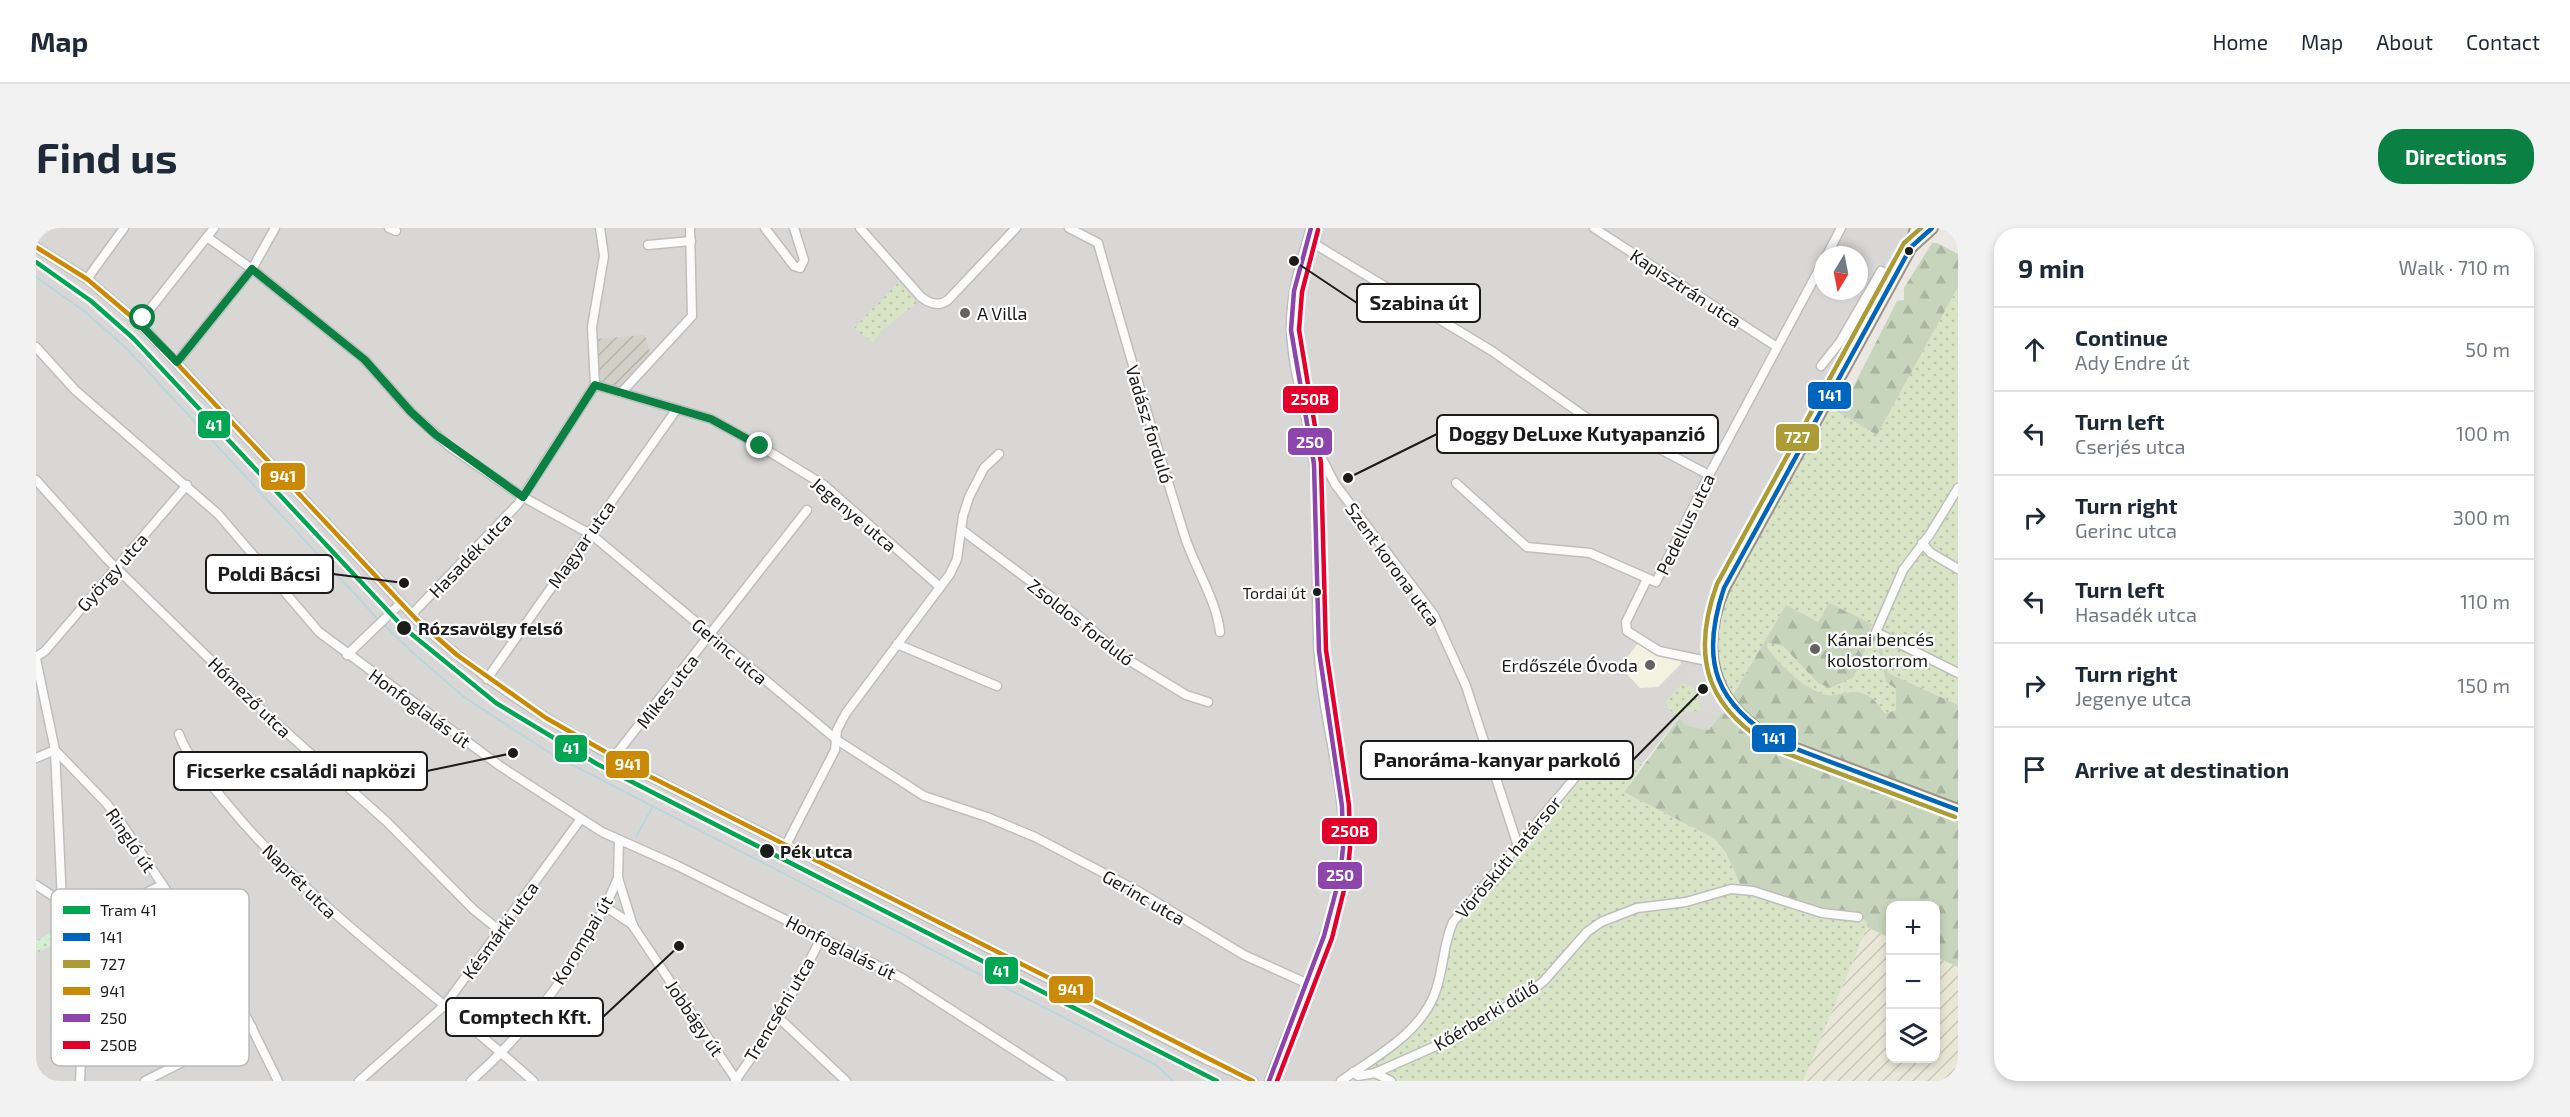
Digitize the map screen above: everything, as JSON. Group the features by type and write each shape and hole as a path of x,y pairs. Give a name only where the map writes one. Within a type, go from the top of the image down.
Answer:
{"main road":[{"path":"1916,228 1911,247 1724,588 1714,610 1711,629 1712,663 1714,674 1729,702 1761,732 1783,744 1958,810"},
{"path":"1911,247 1932,228"}],"street":[{"path":"87,279 124,228"},
{"path":"139,323 214,228"},
{"path":"177,362 252,269 275,228"},
{"path":"595,385 592,327 604,256 600,228"},
{"path":"621,393 692,316 690,228"},
{"path":"765,228 794,266 800,268 804,260 794,228"},
{"path":"860,228 921,297 929,303 941,304 948,300 1016,228"},
{"name":"Vadász forduló","path":"1069,228 1098,243 1144,407 1191,557 1218,618 1220,632"},
{"name":"Kapisztrán utca","path":"1594,228 1777,347"},
{"path":"1832,246 1841,228"},
{"path":"1269,1081 1306,983 1337,890 1343,833 1321,676 1314,471 1291,328 1294,291 1309,229"},
{"name":"Gerinc utca","path":"207,237 252,269 365,360 411,412 443,441 523,497 589,533 837,740 924,796 987,817 1035,837 1136,890 1244,955 1306,983"},
{"path":"1308,240 1492,351 1618,440 1656,447 1709,475"},
{"path":"648,245 691,241"},
{"path":"36,247 87,279 139,323 401,603 442,643 487,679 566,731 614,757 1195,1054 1253,1081"},
{"path":"1821,366 1840,342 1881,271"},
{"name":"Pedellus utca","path":"1712,663 1659,651 1627,631 1626,622 1647,579 1654,582 1659,580 1709,475 1814,279"},
{"path":"1870,291 1883,297"},
{"name":"Honfoglalás út","path":"36,347 75,390 187,484 243,541 300,612 347,655 500,766 580,820 822,937 934,997 1058,1080"},
{"name":"Jegenye utca","path":"595,385 711,419 817,480 848,503 875,532 940,587"},
{"name":"Hasadék utca","path":"412,614 523,497 595,385"},
{"name":"Magyar utca","path":"487,679 676,410"},
{"name":"Szent korona utca","path":"1305,422 1335,484 1434,615 1466,686 1518,846"},
{"path":"786,845 835,750 837,730 846,713 956,563 963,516 976,482 984,468 999,454"},
{"name":"Hómező utca","path":"36,480 116,568 265,713 387,822 473,909 499,930"},
{"path":"1456,483 1527,547 1590,553 1647,579"},
{"name":"György utca","path":"36,658 187,484"},
{"path":"1958,488 1903,570 1876,632 1958,673"},
{"name":"Mikes utca","path":"614,757 807,510"},
{"name":"Zsoldos forduló","path":"962,530 1074,614 1122,656 1186,695 1208,702"},
{"path":"1922,543 1931,553 1958,569"},
{"path":"347,655 401,603"},
{"path":"897,644 997,686"},
{"path":"36,658 55,750 61,889"},
{"name":"Naprét utca","path":"180,734 185,750 204,776 247,828 303,885 349,928 445,1005 532,1081"},
{"path":"36,758 55,750"},
{"name":"Ringló út","path":"55,750 107,804 165,889"},
{"name":"Vöröskúti határsor","path":"1341,1081 1392,1045 1426,1012 1437,986 1444,946 1453,922 1579,773"},
{"name":"Késmárki utca","path":"360,1081 445,1005 580,820"},
{"name":"Jobbágy út","path":"619,840 618,878 633,926 736,1081"},
{"name":"Korompai út","path":"471,1081 502,1053 550,994 606,907 618,878"},
{"path":"36,885 51,895"},
{"path":"154,889 162,885"},
{"name":"Kőérberki dűlő","path":"1353,1072 1358,1076 1375,1073 1447,1041 1519,999 1543,982 1587,932 1601,922 1643,906 1686,902 1731,889 1754,891 1822,914 1858,917"},
{"name":"Jobbágy út","path":"606,907 633,926"},
{"name":"Trencséni utca","path":"736,1081 779,1018 822,937"},
{"path":"779,1018 846,1081"},
{"name":"Ringló út","path":"249,1022 278,1081"},
{"path":"80,1081 81,1066"},
{"path":"145,1081 173,1066"},
{"name":"Kőérberki dűlő","path":"1375,1073 1391,1081"}],"shaded area":[{"path":"36,228 1912,228 1820,393 1826,402 1729,702 1709,730 1685,725 1678,718 1642,764 1602,741 1440,978 1418,1022 1341,1081 36,1081"},
{"path":"645,335 651,356 621,389 600,383 596,339"},
{"name":"Erdőszéle Óvoda","path":"1638,643 1657,655 1680,660 1681,664 1658,687 1640,688 1620,667"},
{"path":"1689,664 1704,669 1711,691 1725,713 1707,716 1701,708 1694,688 1683,683"},
{"path":"1867,927 1886,936 1886,1063 1940,1063 1940,959 1958,967 1958,1081 1803,1081"}],"green space":[{"path":"1932,243 1937,243 1958,254 1958,287 1877,435 1840,413 1897,301 1904,300 1904,288"},
{"path":"899,282 917,303 881,331 873,343 854,328"},
{"path":"1958,287 1958,705 1888,673 1879,638 1818,622 1786,605 1729,702 1714,674 1714,610 1826,402 1877,435"},
{"path":"1829,603 1872,624 1869,634 1879,638 1888,673 1958,705 1958,967 1940,959 1940,901 1886,901 1886,936 1867,927 1866,921 1860,917 1834,914 1741,886 1726,853 1715,839 1624,792 1679,718 1685,725 1709,730 1729,702 1786,605 1818,622","holes":["1869,638 1877,643 1886,682 1896,689 1896,710 1885,714 1872,698 1863,693 1831,695 1812,689 1779,662 1767,647 1768,643 1783,646 1818,683 1830,688 1854,677"]},
{"path":"1868,638 1877,642 1886,682 1896,689 1896,710 1885,714 1872,698 1863,693 1831,695 1812,689 1786,669 1767,647 1768,643 1783,646 1818,683 1854,677"},
{"path":"1683,683 1694,688 1701,708 1700,711 1687,711 1679,718 1666,706 1666,701"},
{"path":"1601,740 1642,764 1624,792 1715,839 1726,853 1741,886 1860,917 1866,921 1867,927 1803,1081 1341,1081 1392,1045 1426,1012 1448,935"},
{"path":"51,933 51,946 37,953 36,941"}],"waterway":[{"path":"36,277 84,311 127,349 377,618 464,697 553,755 1156,1065 1173,1081"},
{"path":"636,837 652,808"}],"tram line":[{"name":"41","path":"36,262 91,301 133,338 404,628 496,703 597,764 1217,1081"}],"transit line":[{"name":"250","path":"1269,1081 1324,936 1340,876 1343,848 1342,806 1319,651 1314,464 1291,330 1294,291 1311,228"},
{"name":"727","path":"1921,228 1904,243 1717,584 1705,637 1706,660 1711,682 1721,701 1736,719 1756,736 1780,751 1955,817"},
{"name":"141","path":"1932,228 1911,247 1724,588 1713,638 1714,660 1719,679 1728,697 1742,714 1760,729 1783,744 1958,810"},
{"name":"250B","path":"1277,1081 1332,938 1347,878 1350,848 1349,805 1326,650 1321,463 1299,330 1302,292 1318,230"},
{"name":"941","path":"36,247 87,279 139,323 416,619 457,655 546,718 641,772 1253,1081"}],"place":[{"name":"Szabina út","path":"1294,261"},
{"name":"A Villa","path":"965,313"},
{"name":"Doggy DeLuxe Kutyapanzió","path":"1348,478"},
{"name":"Poldi Bácsi","path":"404,583"},
{"name":"Tordai út","path":"1317,592"},
{"name":"Rózsavölgy felső","path":"404,628"},
{"name":"Kánai bencés kolostorrom","path":"1815,649"},
{"name":"Erdőszéle Óvoda","path":"1650,665"},
{"name":"Panoráma-kanyar parkoló","path":"1703,689"},
{"name":"Ficserke családi napközi","path":"513,753"},
{"name":"Pék utca","path":"767,851"},
{"name":"Comptech Kft.","path":"679,946"}],"route":[{"path":"143,318 139,323 177,362 252,269 365,360 411,412 450,447 523,497 595,385 711,419 760,446"}]}
